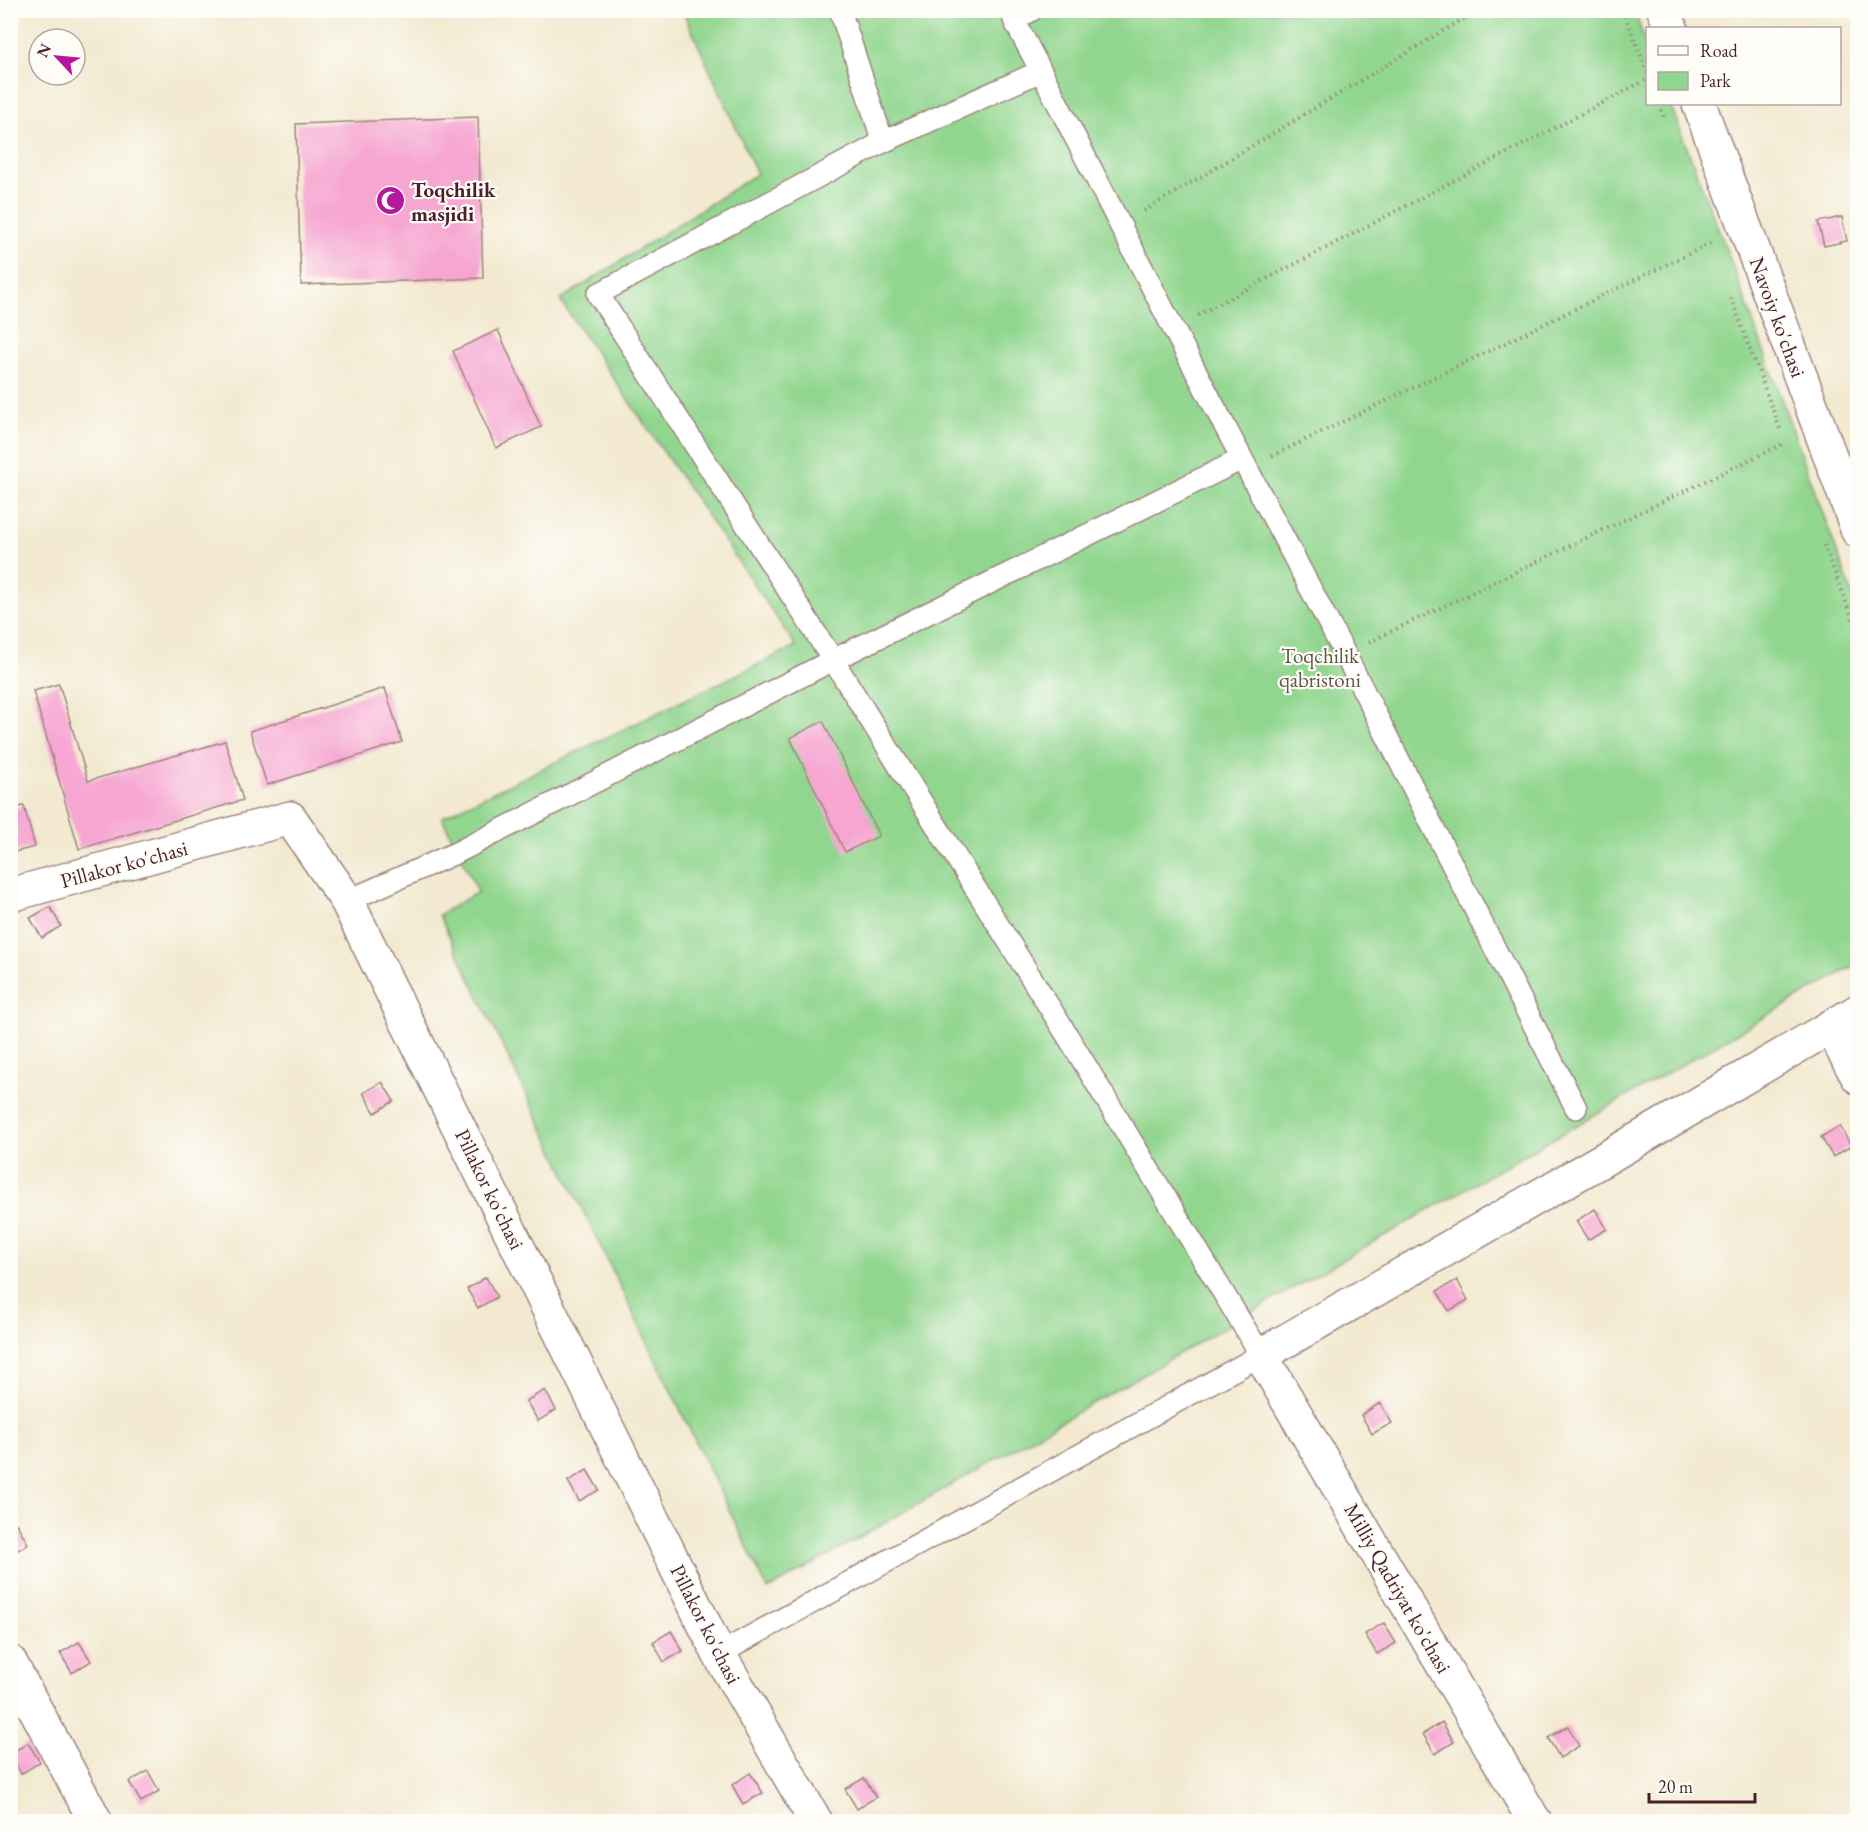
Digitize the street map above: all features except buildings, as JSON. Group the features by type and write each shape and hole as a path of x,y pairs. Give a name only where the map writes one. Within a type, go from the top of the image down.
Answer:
{"street":[{"path":"1664,10 1671,27"},
{"name":"Navoiy ko'chasi","path":"1699,105 1857,531"},
{"name":"Pillakor ko'chasi","path":"10,895 290,818 347,901 719,1654 816,1821"},
{"path":"1261,1355 1844,1019 1857,1077"},
{"name":"Milliy Qadriyat ko'chasi","path":"1261,1355 1535,1821"},
{"path":"10,1662 96,1821"}],"lane":[{"path":"840,10 883,142"},
{"path":"1032,10 1014,20 1345,654 1576,1108"},
{"path":"719,1654 1261,1355 1075,1048 833,660 598,294 883,142 1041,71"},
{"path":"347,901 458,852 833,660 1244,463"}],"path":[{"path":"1120,225 1479,10"},
{"path":"1623,10 1646,71"},
{"path":"1173,328 1646,80"},
{"path":"1244,463 1711,243"},
{"path":"1345,654 1785,443"}],"green space":[{"name":"Toqchilik qabristoni","path":"683,11 1634,11 1646,43 1646,105 1670,105 1736,275 1857,607 1857,964 768,1590 439,915 478,892 442,817 796,646 560,300 757,174"}],"place":[{"name":"Toqchilik masjidi","path":"390,201"}]}
